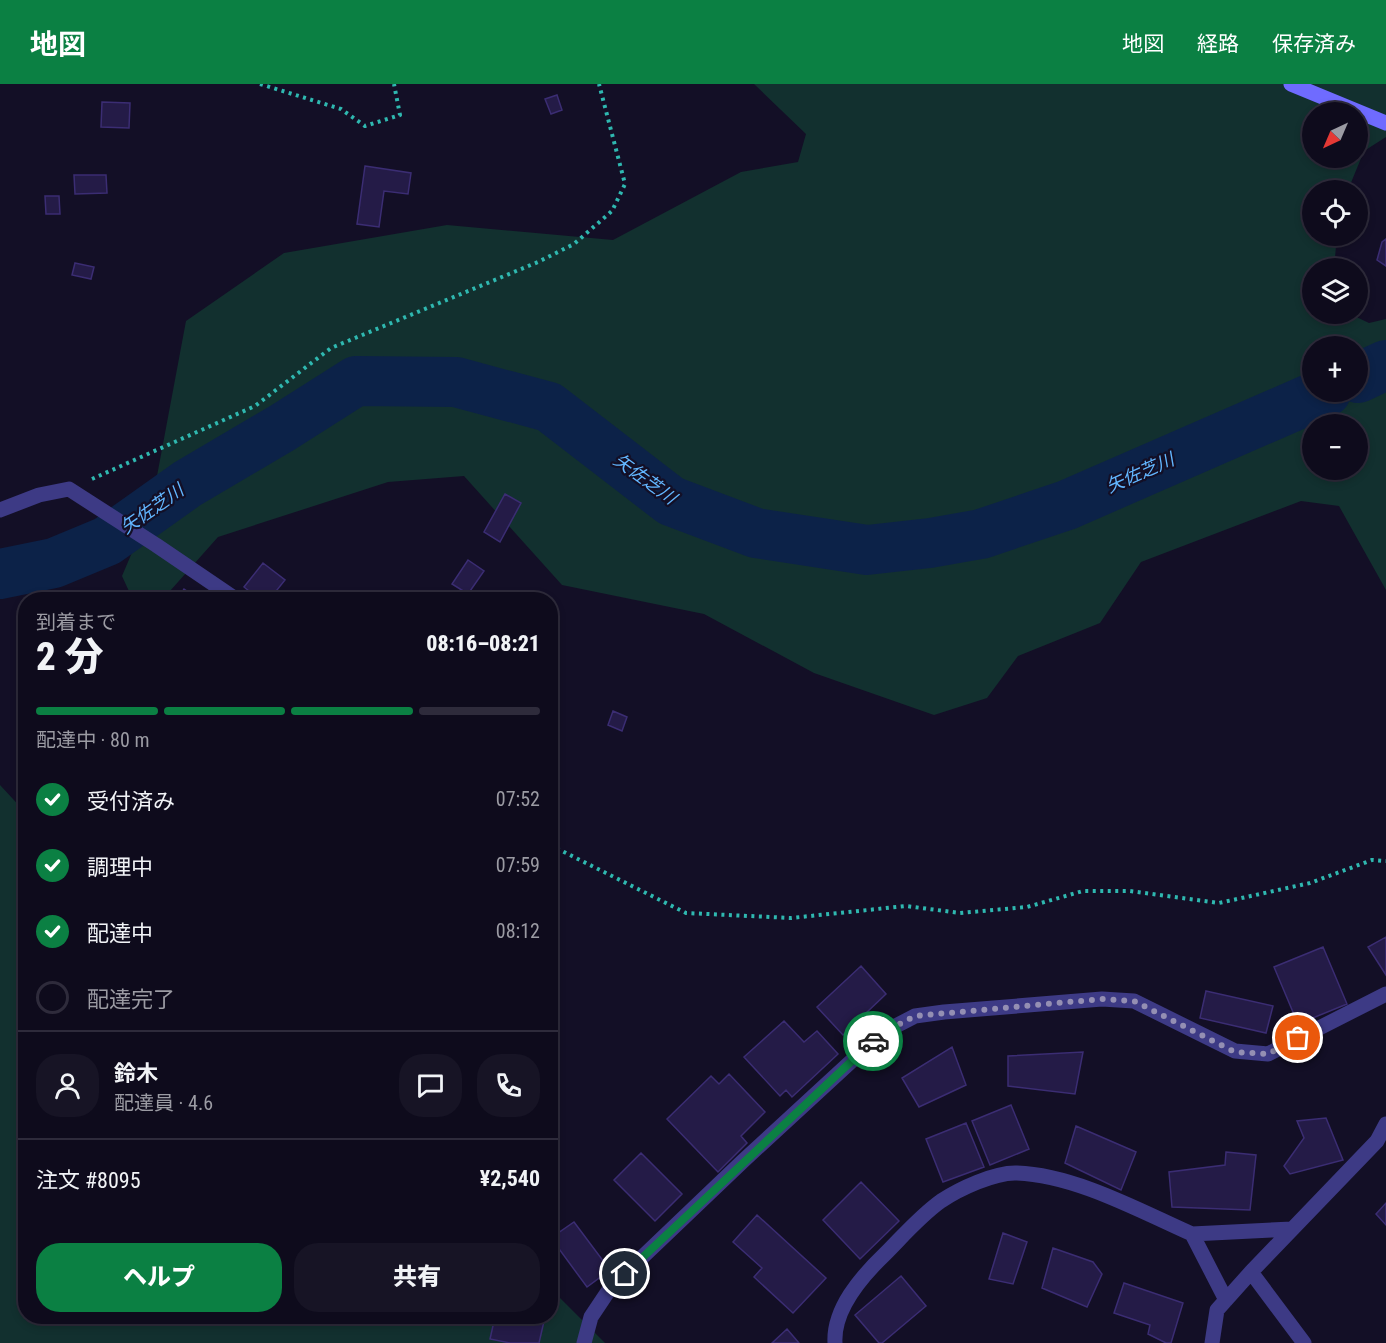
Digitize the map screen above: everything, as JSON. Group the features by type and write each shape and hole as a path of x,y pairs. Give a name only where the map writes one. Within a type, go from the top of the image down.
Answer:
{"street":[{"path":"1291,84 1386,123"},
{"path":"0,510 39,495 69,489 156,544 225,592"},
{"path":"584,1343 591,1317 611,1287 882,1033 915,1016 1102,999 1134,1001 1235,1052 1268,1054 1386,994"},
{"path":"1212,1343 1217,1310 1377,1141 1386,1124"},
{"path":"835,1343 834,1330 845,1302 872,1267 940,1202 974,1183 1015,1173 1066,1181 1192,1234 1292,1229"},
{"path":"1192,1234 1226,1300"},
{"path":"1251,1272 1304,1343"}],"path":[{"path":"260,84 341,110 365,126 400,116 394,84"},
{"path":"69,489 255,406 330,348 538,262 574,244 612,211 625,184 599,84"},
{"path":"558,849 686,913 791,918 906,906 960,913 1027,907 1083,891 1130,891 1220,903 1310,883 1372,860 1386,861"}],"green space":[{"path":"754,84 1386,84 1386,137 1368,148 1368,102 1302,102 1302,168 1357,168 1352,180 1302,180 1302,246 1336,246 1335,258 1302,258 1302,324 1368,324 1386,319 1386,590 1339,506 1301,501 1141,562 1100,623 1018,656 987,698 934,715 814,673 704,614 562,585 464,476 388,482 218,537 169,592 129,592 122,576 151,508 186,321 284,253 447,225 613,240 741,172 798,162 806,134"},
{"path":"0,785 18,804 18,1324 558,1324 558,1296 605,1343 0,1343"}],"building":[{"path":"557,95 562,110 551,114 545,99"},
{"path":"102,102 130,103 129,128 101,127"},
{"path":"365,166 411,173 408,194 384,191 379,227 357,224"},
{"path":"74,175 106,175 107,193 75,194"},
{"path":"45,196 59,196 60,214 46,214"},
{"path":"1386,239 1386,266 1377,260 1382,242"},
{"path":"75,263 94,267 91,279 72,275"},
{"path":"505,494 521,503 500,542 484,532"},
{"path":"468,560 484,571 469,592 465,592 452,584"},
{"path":"263,563 285,580 275,592 250,592 244,587"},
{"path":"613,711 627,717 622,731 608,725"},
{"path":"1386,937 1386,975 1368,947"},
{"path":"1323,947 1347,1004 1298,1024 1274,967"},
{"path":"861,966 886,994 843,1035 817,1007"},
{"path":"1206,991 1273,1006 1266,1033 1200,1018"},
{"path":"784,1021 804,1042 817,1031 838,1054 792,1097 786,1090 780,1096 744,1057"},
{"path":"952,1047 966,1085 919,1107 902,1078"},
{"path":"1083,1052 1075,1094 1008,1086 1008,1056"},
{"path":"729,1074 765,1112 741,1136 747,1143 718,1172 667,1119 711,1076 719,1084"},
{"path":"1011,1105 1029,1149 990,1165 972,1121"},
{"path":"1326,1118 1343,1160 1290,1174 1284,1166 1304,1138 1297,1121"},
{"path":"966,1123 984,1167 943,1182 926,1139"},
{"path":"1076,1126 1136,1152 1121,1190 1065,1163"},
{"path":"1226,1152 1256,1155 1250,1210 1172,1207 1169,1172 1225,1165"},
{"path":"641,1153 682,1194 655,1221 614,1180"},
{"path":"861,1182 899,1221 860,1259 823,1220"},
{"path":"1386,1203 1386,1225 1376,1214"},
{"path":"757,1215 826,1278 793,1313 754,1277 762,1268 733,1242"},
{"path":"574,1222 610,1270 587,1287 558,1248 558,1233"},
{"path":"1003,1233 1027,1242 1013,1284 989,1279"},
{"path":"1053,1248 1093,1262 1102,1274 1087,1307 1042,1288"},
{"path":"901,1276 926,1306 882,1343 879,1343 855,1315"},
{"path":"1124,1283 1183,1303 1171,1343 1166,1343 1148,1334 1150,1325 1114,1313"},
{"path":"493,1324 543,1324 539,1343 510,1343 490,1339"},
{"path":"787,1329 799,1343 772,1343"}],"waterway":[{"name":"矢佐芝川","path":"1368,373 1386,365"},
{"name":"矢佐芝川","path":"0,574 54,563 107,541 187,484 356,381 456,382 549,407 671,501 756,533 867,550 930,543 981,534 1067,505 1303,402"}],"way so far":[{"path":"873,1041 882,1033 915,1016 1102,999 1134,1001 1235,1052 1268,1054 1298,1038"}],"route":[{"path":"625,1274 873,1041"}]}
